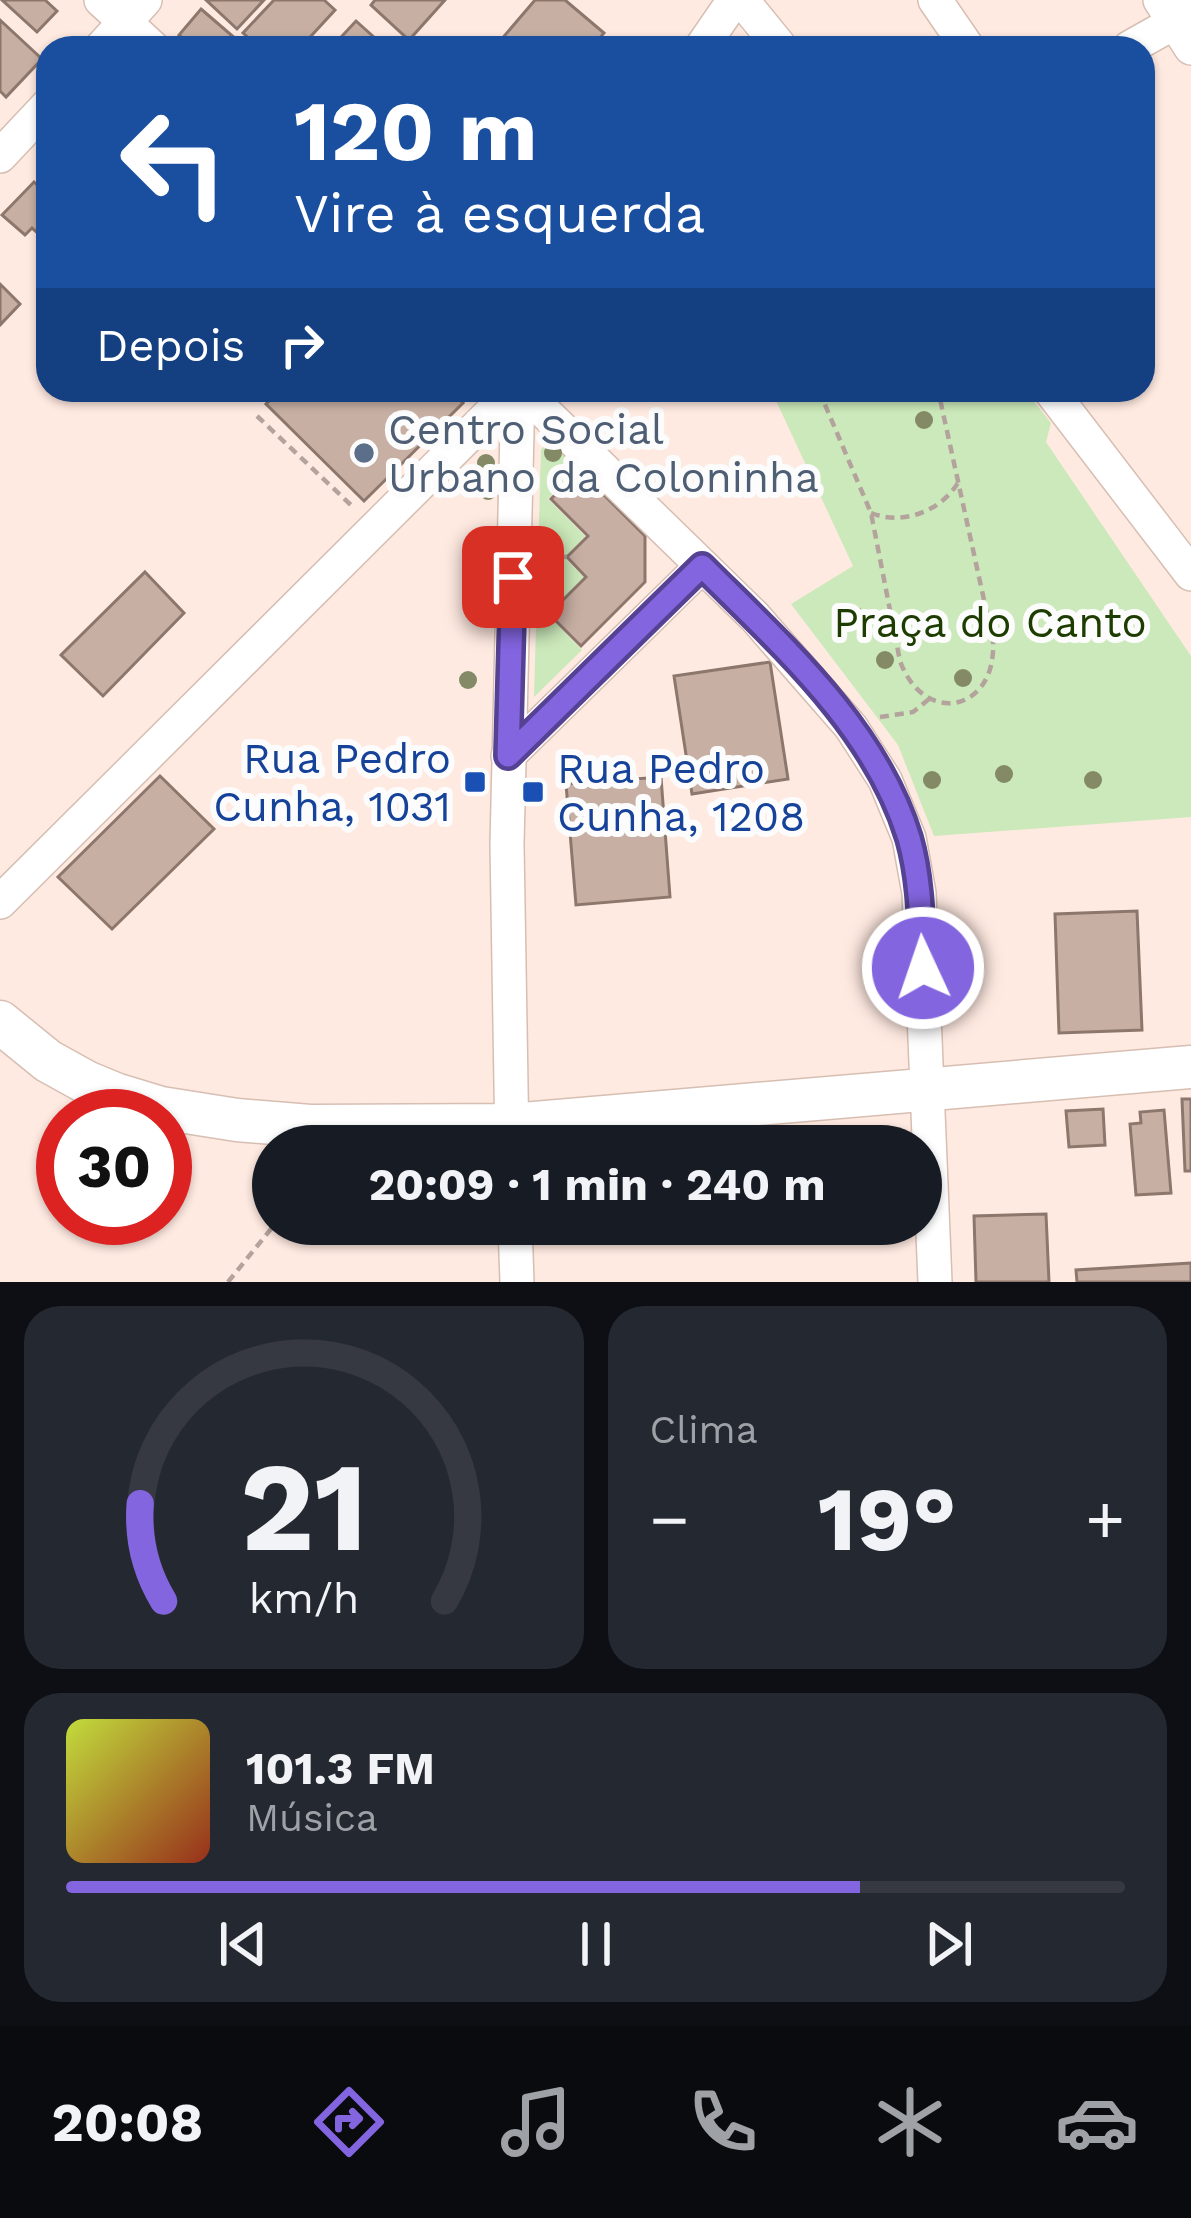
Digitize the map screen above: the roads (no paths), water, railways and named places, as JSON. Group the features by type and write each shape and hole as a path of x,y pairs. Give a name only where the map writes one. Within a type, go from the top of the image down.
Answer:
{"main road":[{"path":"4,1033 86,1082 161,1108 298,1125"},
{"path":"612,1125 1191,1066"}],"street":[{"path":"710,36 738,0 770,36"},
{"path":"935,0 960,36"},
{"path":"108,36 124,7 145,36"},
{"path":"1152,36 1179,21"},
{"path":"0,156 36,118"},
{"path":"0,902 506,402"},
{"path":"512,1125 507,844 518,402"},
{"path":"531,402 812,679 885,780 909,838 920,893 935,1282"},
{"path":"1059,402 1188,565"},
{"path":"508,756 702,566"},
{"path":"516,1245 517,1282"}],"place":[{"name":"Centro Social Urbano da Coloninha","path":"364,453"},
{"name":"Rua Pedro Cunha, 1031","path":"475,782"},
{"name":"Rua Pedro Cunha, 1208","path":"533,792"}],"park label":[{"name":"Praça do Canto","path":"990,622"}]}
